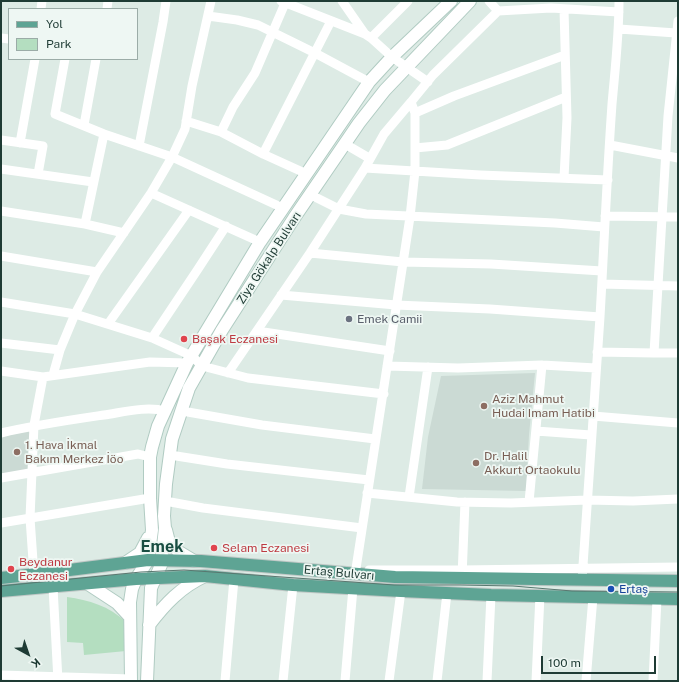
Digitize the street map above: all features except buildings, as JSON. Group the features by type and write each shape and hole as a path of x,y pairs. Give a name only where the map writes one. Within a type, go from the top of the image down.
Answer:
{"main road":[{"name":"Ziya Gökalp Bulvarı","path":"148,560 152,530 150,457 152,447 158,426 189,359 260,242 369,82 392,57 451,1"},
{"name":"Ziya Gökalp Bulvarı","path":"147,681 151,588 162,560 165,528 165,501 172,439 190,388 222,330 359,123 385,90 470,1"},
{"path":"165,528 169,542 179,552 194,561"},
{"path":"125,563 140,553 152,530"},
{"path":"131,680 130,602 132,589 136,579 148,560"},
{"name":"Ertaş Bulvarı","path":"1,578 148,560 162,560 201,561 356,572 395,577 462,574 582,580 678,581"},
{"path":"149,625 163,606 178,592 205,576"},
{"name":"Ertaş Bulvarı","path":"1,591 136,579 205,576 293,584 401,591 593,598 678,599"},
{"path":"88,584 117,603 130,618"}],"street":[{"path":"139,146 166,1"},
{"path":"53,375 60,350 75,314 97,272 151,193 172,157 185,129 192,86 210,1"},
{"path":"343,1 368,36 392,57 428,82"},
{"path":"368,36 408,1"},
{"path":"489,1 498,11"},
{"path":"582,580 620,1"},
{"path":"221,132 233,107 255,73 273,33 284,2 368,36"},
{"path":"228,373 339,209 365,168 369,158 384,134 433,75 498,11 552,5 564,9 619,12"},
{"path":"564,9 567,118 564,178"},
{"path":"208,16 258,25 369,82"},
{"path":"263,154 332,21"},
{"path":"654,353 668,116 678,21"},
{"path":"619,29 676,33"},
{"path":"415,113 454,96 565,55"},
{"path":"20,143 34,60"},
{"path":"65,60 55,114 104,134 172,157 283,208"},
{"path":"84,125 96,60"},
{"path":"415,148 447,145 566,97"},
{"path":"356,572 375,439 384,394 410,217 415,171 415,113 411,102"},
{"path":"186,121 221,132 263,154 307,174"},
{"path":"85,224 104,134"},
{"path":"1,140 43,146 38,174"},
{"path":"345,144 369,158"},
{"path":"610,145 678,158"},
{"path":"365,168 480,175 608,180"},
{"path":"1,169 93,182"},
{"path":"151,193 260,242"},
{"path":"310,195 339,209 366,214 604,227"},
{"path":"108,324 188,210"},
{"path":"1,211 85,224 124,233"},
{"path":"605,216 678,217"},
{"path":"152,338 226,226"},
{"path":"310,253 403,262 492,264 602,271"},
{"path":"1,256 97,272"},
{"path":"602,284 678,286"},
{"path":"281,295 396,305 490,309 600,317"},
{"path":"1,302 75,314 108,324 152,338 202,366 228,373 255,379 384,394"},
{"path":"257,331 390,351"},
{"path":"1,343 60,350"},
{"path":"598,352 678,354"},
{"path":"1,371 43,377 150,362 189,359"},
{"path":"387,366 458,368 542,365 596,368"},
{"path":"529,502 542,365"},
{"path":"409,497 428,367"},
{"path":"34,575 30,518 34,425 43,377"},
{"path":"1,433 34,425 132,411 156,408 166,411"},
{"path":"182,411 262,425 375,439"},
{"path":"593,416 678,423"},
{"path":"536,431 592,435"},
{"path":"1,478 138,454 150,457"},
{"path":"170,455 227,464 369,480"},
{"path":"367,493 465,502 587,500 633,501 678,499"},
{"path":"1,523 150,498"},
{"path":"165,501 203,508 362,528"},
{"path":"465,502 462,574 583,568 678,567"},
{"path":"225,681 234,579"},
{"path":"283,681 293,584"},
{"path":"53,587 58,678"},
{"path":"345,681 353,588"},
{"path":"389,681 401,591"},
{"path":"437,681 447,593"},
{"path":"487,681 491,595"},
{"path":"536,681 540,595"},
{"path":"586,681 593,598"},
{"path":"653,681 657,599"},
{"path":"1,675 131,680"}],"shaded area":[{"path":"535,373 529,435 526,491 422,489 428,437 441,376"},
{"name":"1. Hava İkmal Bakım Merkez İöo","path":"34,425 32,472 1,478 1,431"}],"green space":[{"path":"67,597 83,600 106,608 126,622 126,651 84,655 83,643 67,642"}],"tram line":[{"path":"1,586 141,572 184,570 394,585 513,586 572,591 678,592"}],"place":[{"name":"Emek Camii","path":"349,319"},
{"name":"Başak Eczanesi","path":"184,339"},
{"name":"Aziz Mahmut Hudai Imam Hatibi","path":"484,406"},
{"name":"1. Hava İkmal Bakım Merkez İöo","path":"17,452"},
{"name":"Dr. Halil Akkurt Ortaokulu","path":"476,463"},
{"name":"Selam Eczanesi","path":"214,548"},
{"name":"Beydanur Eczanesi","path":"11,569"},
{"name":"Ertaş","path":"611,589"}],"district":[{"name":"Emek","path":"162,547"}]}
